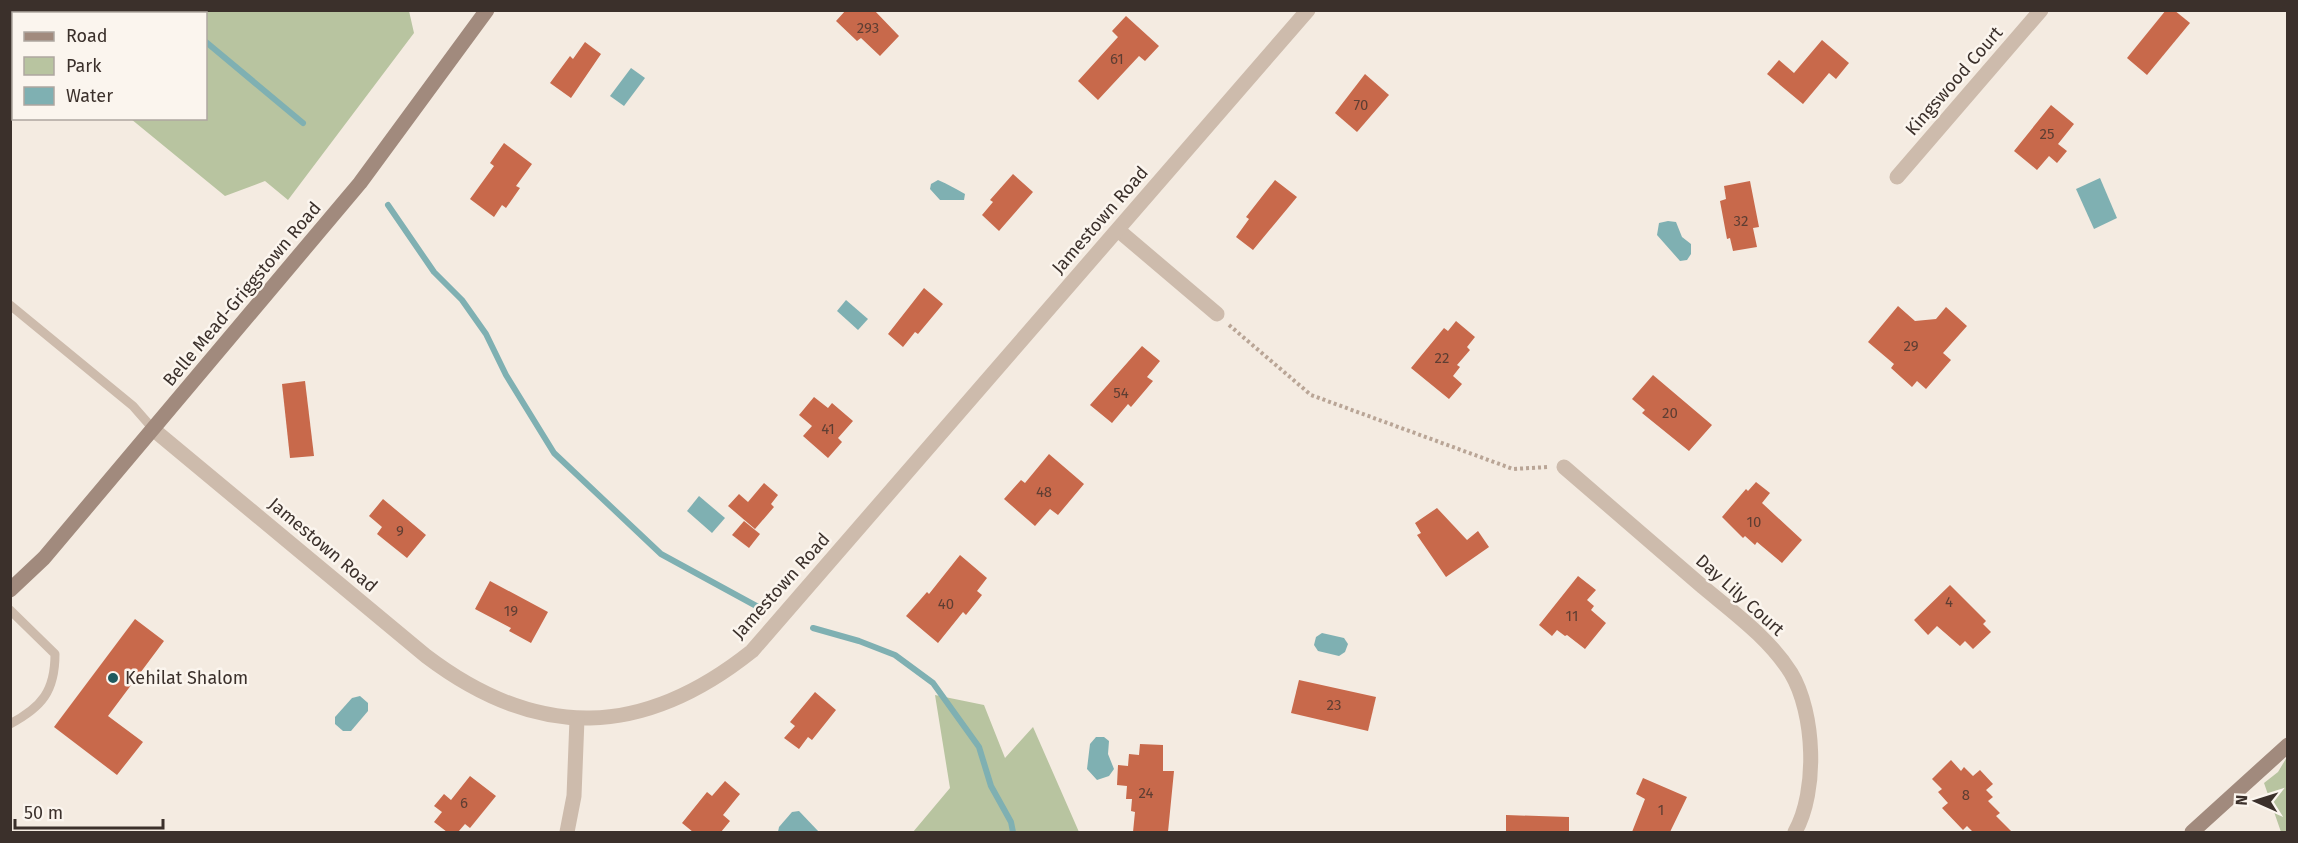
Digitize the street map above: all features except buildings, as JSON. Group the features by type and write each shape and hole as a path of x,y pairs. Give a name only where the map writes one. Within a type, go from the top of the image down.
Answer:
{"street":[{"name":"Belle Mead-Griggstown Road","path":"10,590 44,558 360,183 487,10"},
{"name":"Jamestown Road","path":"154,430 452,676 511,706 577,719 615,716 674,700 703,687 752,651 1308,10"},
{"name":"Kingswood Court","path":"1897,177 2041,10"},
{"path":"1118,230 1217,315"},
{"name":"Day Lily Court","path":"1564,467 1761,636 1792,675 1807,716 1810,754 1806,796 1797,832"},
{"path":"567,832 574,796 577,719"},
{"path":"2192,832 2288,745"}],"lane":[{"path":"10,305 133,406 154,430"},
{"path":"10,610 55,654 55,674 39,706 10,724"}],"path":[{"path":"1217,315 1311,394 1513,469 1564,467"}],"green space":[{"path":"10,11 409,11 414,33 288,200 265,181 225,196 132,120 207,120 207,12 12,12 12,22"},
{"path":"935,695 984,705 1005,758 1033,727 1079,832 913,832 950,788"},
{"path":"2287,757 2287,832 2281,832 2264,783 2278,772"}],"water":[{"path":"631,68 645,78 624,106 610,96"},
{"path":"2100,178 2117,218 2094,229 2076,189"},
{"path":"938,180 965,194 964,200 940,200 930,189 931,184"},
{"path":"1676,222 1682,237 1691,244 1691,254 1687,260 1680,261 1657,235 1659,223"},
{"path":"846,300 868,319 858,330 837,311"},
{"path":"699,496 725,518 712,533 687,511"},
{"path":"1322,633 1344,638 1348,644 1345,652 1339,656 1318,651 1314,645 1316,637"},
{"path":"360,696 368,703 368,711 351,731 343,731 335,724 335,717 352,698"},
{"path":"1096,737 1104,737 1109,741 1108,754 1114,769 1109,776 1097,780 1087,769 1090,744"},
{"path":"799,811 819,832 778,832 779,827 792,812"}],"waterway":[{"path":"207,43 303,123"},
{"path":"388,205 434,272 462,300 486,334 506,375 554,453 661,554 760,608"},
{"path":"813,628 859,641 895,655 933,683 979,747 991,786 1011,822 1013,832"}],"place":[{"name":"Kehilat Shalom","path":"113,678"}]}
